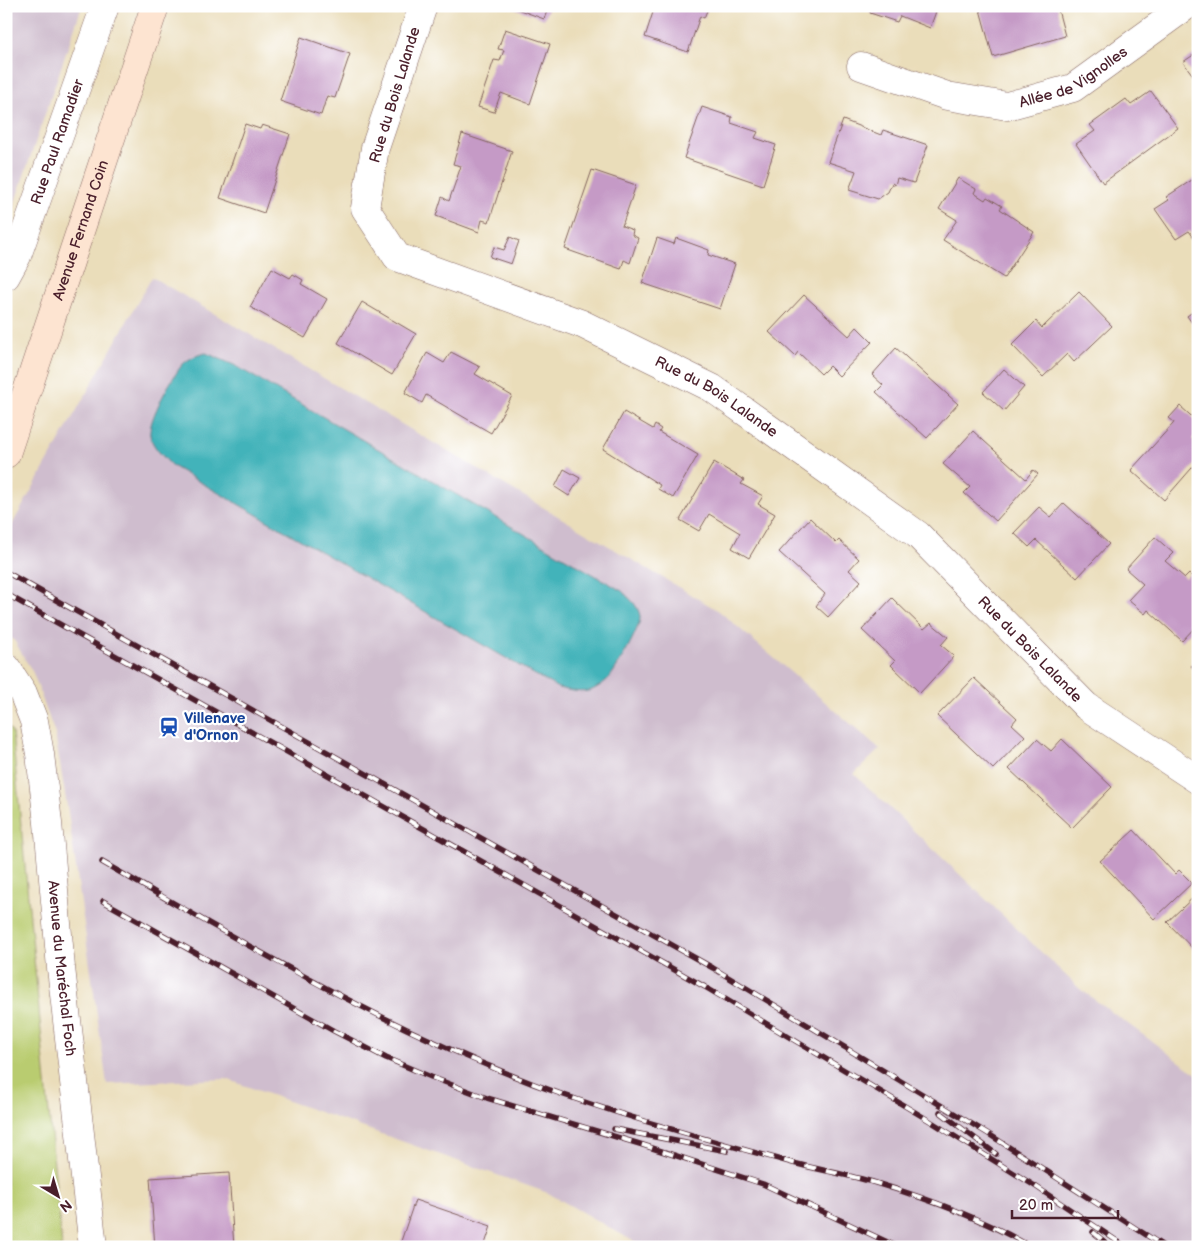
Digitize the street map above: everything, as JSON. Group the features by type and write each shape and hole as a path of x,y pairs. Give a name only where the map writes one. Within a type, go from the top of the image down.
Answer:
{"main road":[{"name":"Avenue Fernand Coin","path":"6,454 155,6"}],"street":[{"name":"Rue Paul Ramadier","path":"6,276 17,256 105,6"},
{"name":"Rue du Bois Lalande","path":"423,6 375,148 365,208 397,257 582,324 712,388 918,535 1086,706 1198,780"},
{"name":"Allée de Vignolles","path":"861,66 947,96 1007,106 1073,88 1186,6"},
{"name":"Avenue du Maréchal Foch","path":"6,666 24,693 34,721 48,823 61,968 93,1247"}],"shaded area":[{"path":"6,6 82,6 6,228"},
{"path":"152,277 719,611 880,749 854,774 1080,989 1198,1075 1198,1247 644,1247 548,1193 226,1079 107,1084 55,734 33,673 14,640 6,635 6,542 13,523"}],"green space":[{"path":"6,724 12,732 62,1247 6,1247"}],"water":[{"path":"206,353 234,365 622,591 637,608 640,621 628,647 609,678 600,686 589,691 558,688 172,466 153,444 150,428 172,379 182,365 193,357"}],"building":[{"path":"509,6 549,6 544,19"},
{"path":"655,6 703,6 708,8 704,18 700,16 688,52 645,37"},
{"path":"871,6 938,6 930,28 900,16 897,22 870,13"},
{"path":"979,6 1057,6 1065,36 993,57"},
{"path":"505,29 550,44 530,104 501,93 494,112 478,107 494,60 500,61 504,50 498,49"},
{"path":"301,37 350,54 335,98 327,96 321,115 280,101"},
{"path":"1198,52 1198,82 1183,62"},
{"path":"1151,91 1178,128 1103,183 1076,144 1095,131 1090,125 1126,99 1131,105"},
{"path":"702,107 732,117 731,123 758,132 755,138 776,145 763,185 684,158"},
{"path":"843,120 881,135 883,130 928,145 914,183 897,178 895,185 892,183 888,192 878,199 849,190 856,171 828,162"},
{"path":"245,124 260,129 262,125 290,134 264,213 220,198"},
{"path":"462,134 512,151 489,222 482,220 479,232 436,216 442,197 449,201 461,166 453,164"},
{"path":"592,170 636,185 622,226 633,230 632,235 638,238 630,263 624,260 621,269 565,249"},
{"path":"1198,176 1198,243 1189,231 1176,239 1155,209 1169,200 1166,197"},
{"path":"958,178 976,189 974,193 985,200 987,197 1002,206 1000,209 1034,232 1004,278 943,240 957,220 939,209"},
{"path":"510,237 519,241 511,264 490,257 494,247 504,250"},
{"path":"657,238 674,244 676,238 709,250 708,255 735,264 720,309 642,283"},
{"path":"272,268 290,278 293,274 303,280 301,284 327,299 305,338 250,307"},
{"path":"1079,292 1112,326 1074,362 1067,354 1043,377 1012,345 1036,321 1042,328"},
{"path":"804,295 849,336 857,327 872,342 839,376 829,366 821,374 798,352 795,356 769,332"},
{"path":"362,302 416,334 392,375 338,343"},
{"path":"1198,308 1198,331 1187,316"},
{"path":"896,348 958,404 927,438 876,392 883,385 872,375"},
{"path":"451,352 480,367 475,374 512,396 491,433 426,395 422,403 405,393 427,353 444,363"},
{"path":"1004,369 1024,387 1004,411 983,392"},
{"path":"1180,406 1198,422 1198,433 1192,439 1198,444 1198,461 1164,500 1131,470 1173,424 1174,422 1169,418"},
{"path":"624,412 653,429 655,425 661,429 659,432 698,455 673,498 658,489 660,485 603,449"},
{"path":"973,431 1026,479 1033,470 1038,474 996,521 964,493 970,487 943,464"},
{"path":"714,462 744,480 741,484 763,496 758,504 775,514 749,558 732,548 740,533 709,514 699,531 680,520"},
{"path":"564,469 580,478 569,496 555,487"},
{"path":"1064,503 1109,544 1077,578 1036,540 1029,547 1014,533 1039,507 1051,517"},
{"path":"810,518 836,543 839,540 859,559 849,570 861,581 828,617 816,606 825,594 779,552"},
{"path":"1155,537 1173,553 1165,561 1185,578 1189,574 1198,582 1198,624 1182,641 1148,610 1145,614 1128,600 1143,584 1126,569"},
{"path":"892,598 924,629 931,623 948,637 941,645 954,656 920,693 891,665 895,661 862,630"},
{"path":"1198,660 1198,674 1191,666"},
{"path":"974,678 1017,718 1012,724 1025,736 993,769 937,716"},
{"path":"1037,739 1051,751 1062,739 1112,787 1072,828 1009,769"},
{"path":"1134,830 1175,874 1179,870 1192,883 1154,919 1100,861"},
{"path":"1196,895 1198,898 1198,954 1167,922"},
{"path":"229,1173 234,1247 155,1247 150,1178"},
{"path":"415,1200 491,1226 484,1247 399,1247"}],"railway":[{"path":"6,572 713,968 987,1133 1165,1247"},
{"path":"6,594 705,987 930,1121 1035,1186 1126,1247"},
{"path":"102,862 328,989 443,1046 503,1072 592,1105 706,1139 793,1163 866,1180 916,1196 956,1210 994,1227 1031,1247"},
{"path":"103,901 334,1031 386,1058 487,1098 643,1145 763,1184 898,1247"},
{"path":"940,1112 996,1154"},
{"path":"614,1129 727,1151"},
{"path":"1093,1232 1111,1247"}],"place":[{"name":"Villenave d'Ornon","path":"169,727"}]}
